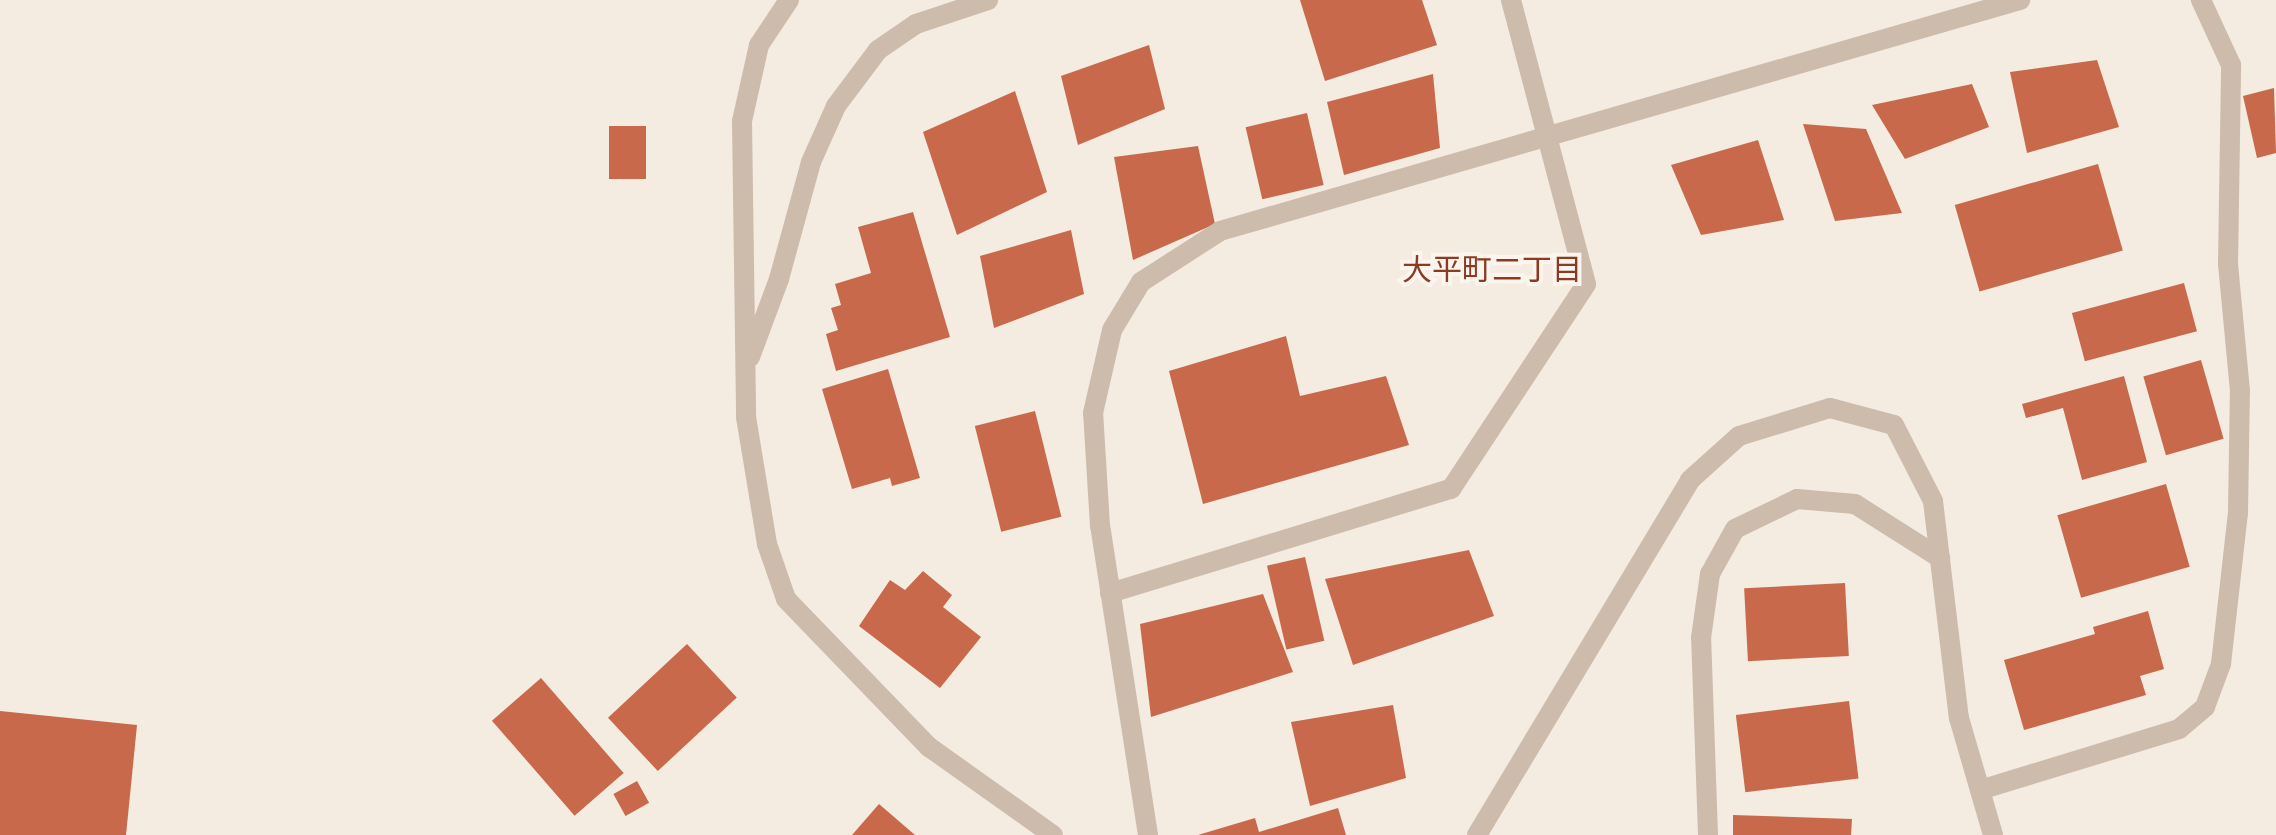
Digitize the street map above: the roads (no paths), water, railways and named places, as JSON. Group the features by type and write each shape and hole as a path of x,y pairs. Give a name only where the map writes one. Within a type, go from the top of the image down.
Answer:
{"street":[{"path":"789,0 759,45 742,121 746,417 767,544 786,599 929,747 1053,835"},
{"path":"745,368 779,279 811,162 836,106 878,50 916,24 988,0"},
{"path":"1110,593 1451,489 1586,284 1550,136 1511,0"},
{"path":"1148,835 1110,593 1093,413 1112,330 1141,282 1220,231 2020,0"},
{"path":"1980,790 2179,729 2205,707 2221,664 2238,513 2240,391 2228,264 2231,65 2201,0"},
{"path":"1477,835 1690,480 1739,436 1830,408 1894,425 1933,501 1959,718 1993,835"},
{"path":"1708,835 1701,638 1710,574 1735,529 1797,499 1855,504 1940,558"}],"district":[{"name":"大平町二丁目","path":"1492,270"}]}
